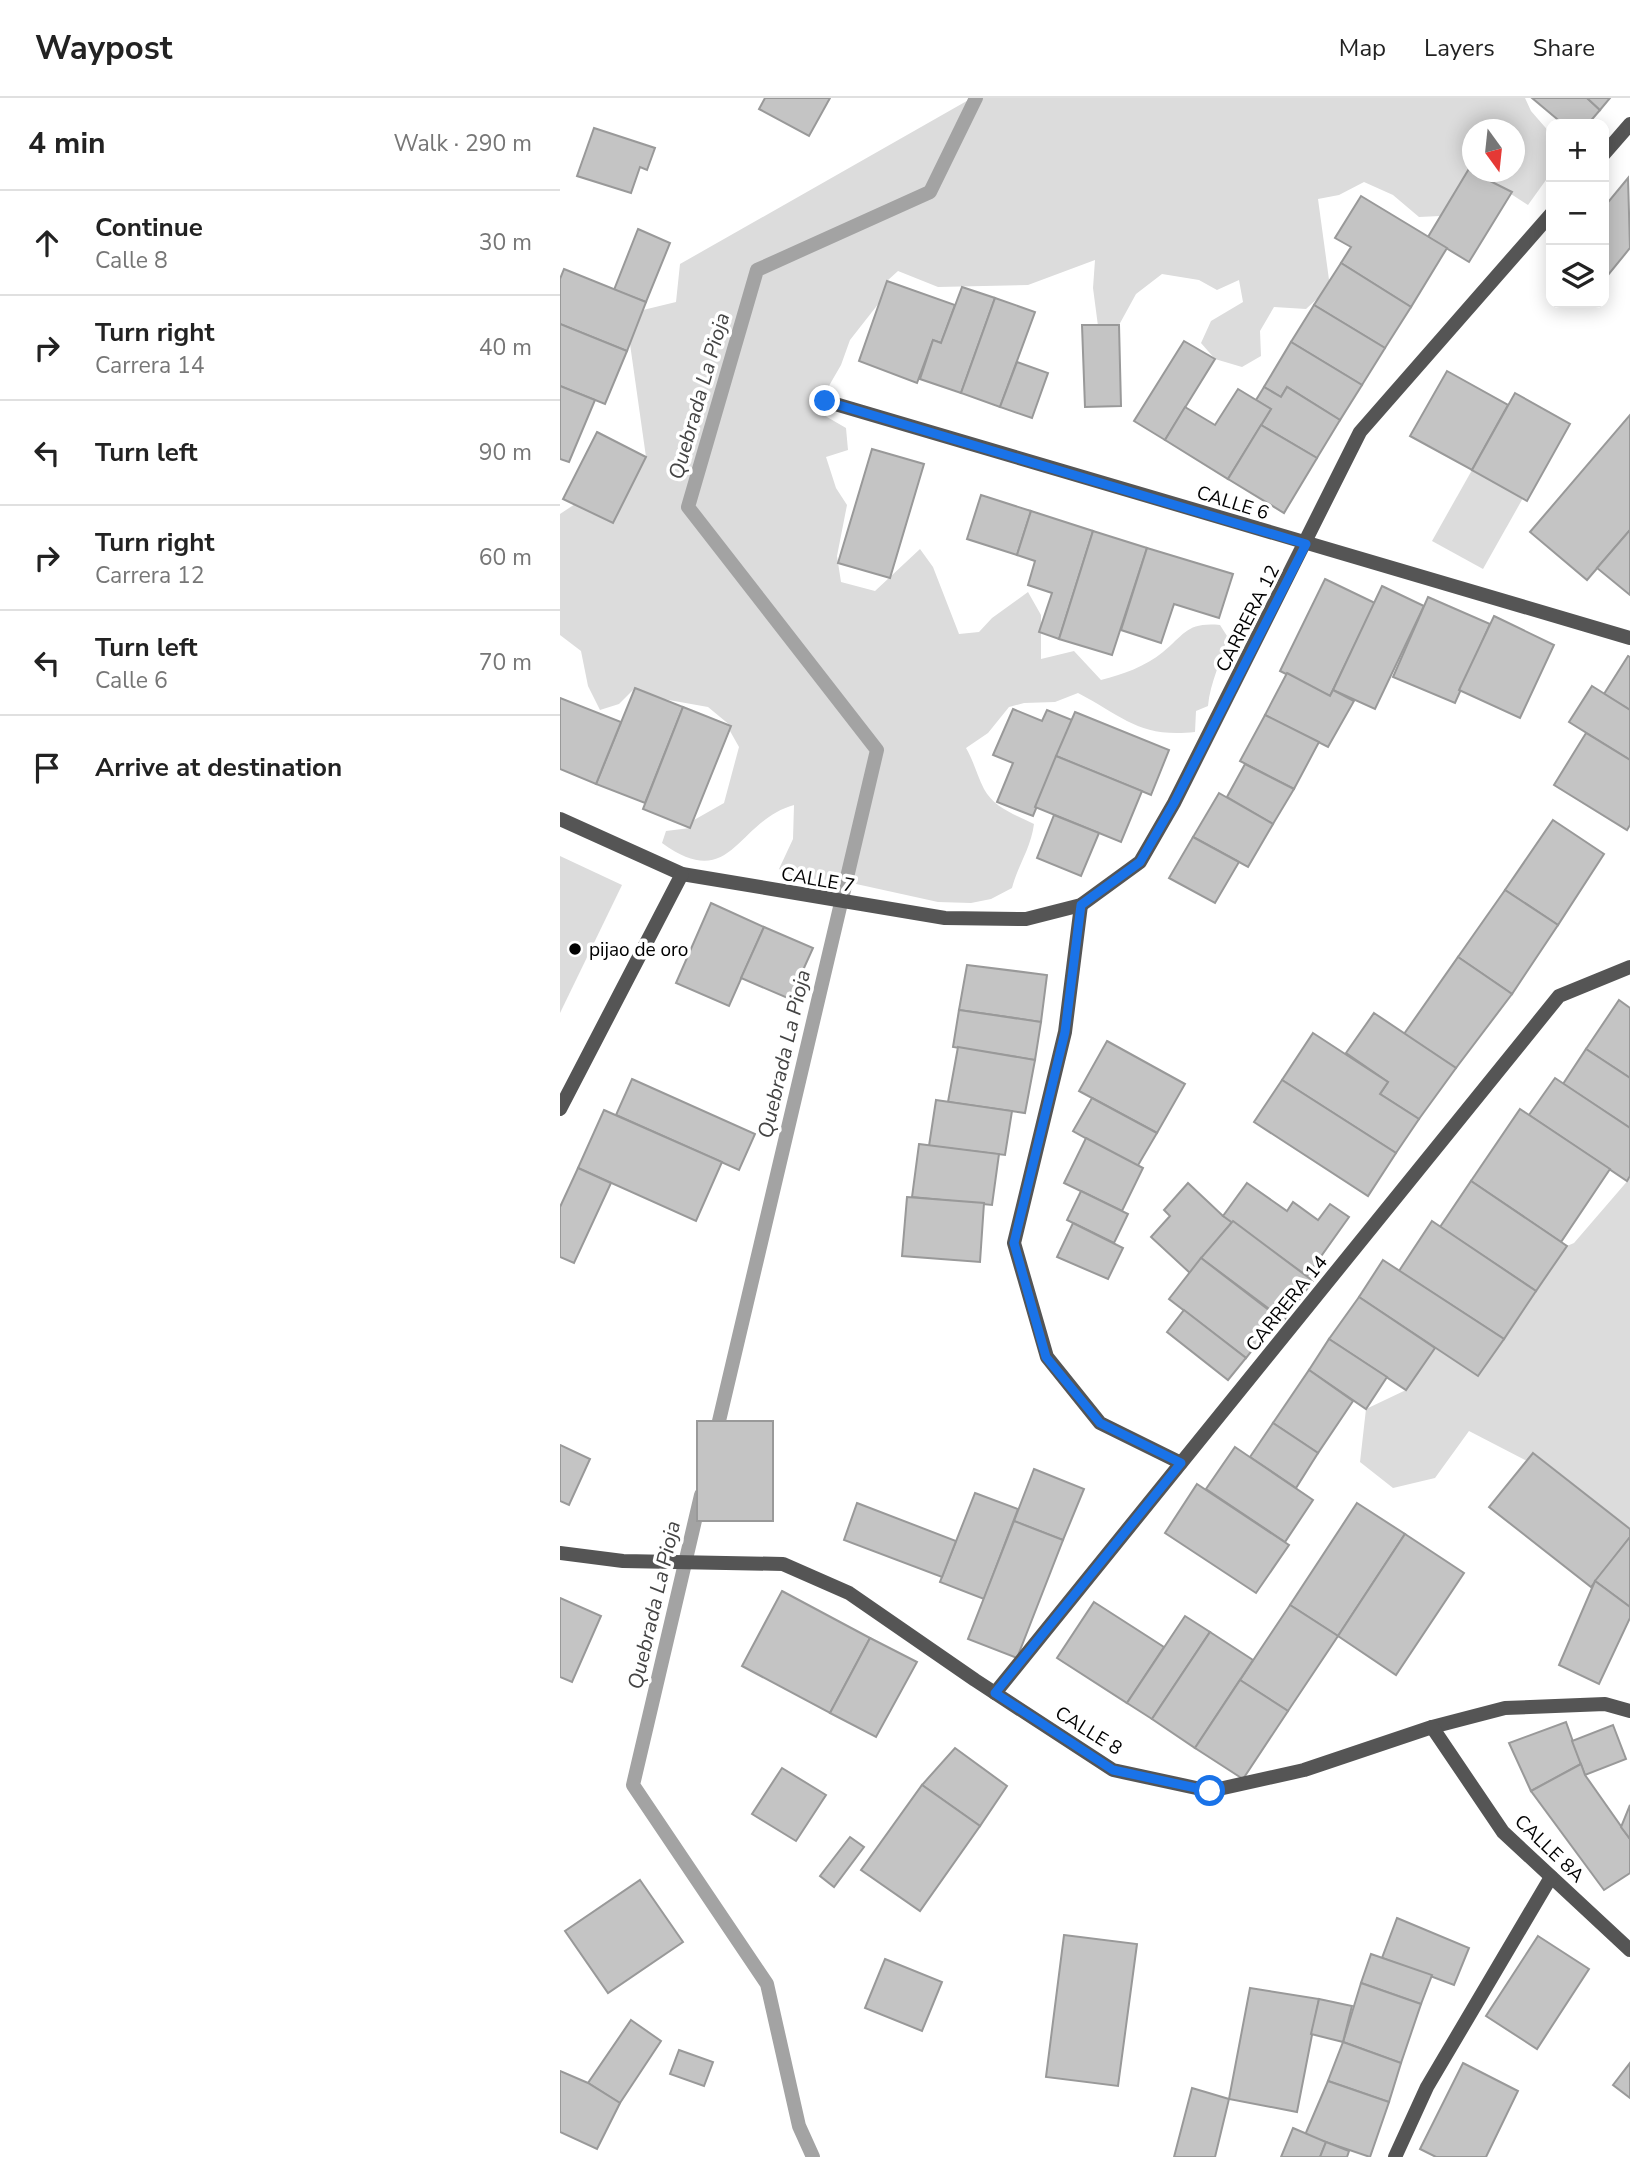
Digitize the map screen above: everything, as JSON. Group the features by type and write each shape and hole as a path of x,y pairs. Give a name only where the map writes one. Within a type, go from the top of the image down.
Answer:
{"street":[{"path":"1609,148 1630,124"},
{"name":"CARRERA 12","path":"1081,905 1140,862 1174,803 1360,432 1546,220"},
{"name":"CALLE 6","path":"825,401 1630,638"},
{"name":"CALLE 7","path":"560,818 682,874 829,901 945,918 1026,919 1081,905"},
{"path":"560,1109 682,874"},
{"path":"1081,905 1065,1032 1014,1243 1046,1357 1100,1423 1181,1463"},
{"name":"CARRERA 14","path":"995,1693 1559,996 1630,967"},
{"name":"CALLE 8","path":"560,1553 623,1561 783,1564 849,1593 1113,1770 1210,1791 1304,1770 1432,1727 1505,1708 1605,1704 1630,1711"},
{"name":"CALLE 8A","path":"1432,1727 1503,1832 1630,1950"},
{"path":"1395,2157 1427,2087 1551,1877"}],"shaded area":[{"path":"972,98 1525,98 1531,111 1546,128 1546,180 1528,205 1492,182 1525,182 1525,119 1462,119 1462,181 1440,216 1419,217 1393,195 1364,182 1339,195 1318,199 1330,287 1306,309 1274,307 1260,331 1261,356 1242,367 1215,359 1201,343 1211,321 1243,302 1239,280 1217,290 1199,280 1162,274 1136,294 1119,325 1098,326 1093,288 1095,260 1028,285 938,287 898,271 887,281 879,303 850,340 841,365 815,410 846,428 848,450 826,457 836,488 847,505 837,556 841,582 875,591 920,549 933,567 959,634 979,632 992,618 1028,592 1041,615 1041,659 1074,651 1101,680 1149,662 1193,627 1220,625 1227,636 1208,706 1196,711 1195,732 1176,733 1146,729 1078,693 1055,702 1024,703 1009,707 988,733 966,748 988,796 1006,810 1034,824 1012,888 991,899 971,903 938,902 838,880 798,879 779,869 793,839 794,805 775,813 719,858 704,861 685,857 662,843 666,831 690,828 694,820 724,803 739,747 730,731 731,726 708,707 663,699 635,688 619,704 600,710 588,686 581,651 560,635 560,514 646,457 630,344 643,310 676,302 680,264"},
{"path":"1472,470 1523,498 1483,569 1432,541"},
{"name":"pijao de oro","path":"560,856 622,885 560,1013"},
{"path":"1630,1178 1630,1529 1534,1453 1527,1461 1469,1431 1435,1478 1393,1488 1360,1462 1366,1409 1406,1390 1435,1348 1478,1376 1567,1246 1574,1243"}],"building":[{"path":"765,98 830,98 809,136 759,109"},
{"path":"1532,98 1587,98 1600,110 1592,119 1557,119"},
{"path":"1587,98 1610,98 1600,110"},
{"path":"594,128 655,148 647,170 640,167 631,193 577,176"},
{"path":"1628,178 1630,248 1609,274 1609,245 1609,201"},
{"path":"1462,180 1492,182 1512,192 1469,262 1428,237"},
{"path":"1361,196 1447,248 1411,307 1341,263 1351,247 1335,238"},
{"path":"638,229 670,243 646,302 614,290"},
{"path":"1341,263 1411,307 1385,348 1314,305"},
{"path":"564,269 646,302 627,351 560,324 560,279"},
{"path":"887,281 955,305 941,343 933,340 917,383 859,361"},
{"path":"962,287 995,298 961,393 920,379 933,340 941,343"},
{"path":"995,298 1035,312 1000,407 961,393"},
{"path":"1314,305 1385,348 1362,385 1291,342"},
{"path":"560,324 627,351 605,404 560,386"},
{"path":"1082,325 1119,325 1121,406 1085,407"},
{"path":"1184,341 1215,359 1165,440 1134,421"},
{"path":"1291,342 1362,385 1340,420 1287,387 1281,397 1264,387"},
{"path":"1017,362 1048,373 1032,418 1000,407"},
{"path":"1447,371 1508,405 1472,470 1410,436"},
{"path":"560,386 595,400 569,462 560,459"},
{"path":"1264,387 1281,397 1287,387 1340,420 1317,458 1261,425 1271,409 1256,400"},
{"path":"1238,389 1271,409 1228,479 1165,440 1185,407 1215,425"},
{"path":"1515,393 1570,424 1527,501 1472,470"},
{"path":"1630,415 1630,530 1587,580 1530,532"},
{"path":"1261,425 1317,458 1284,513 1228,479"},
{"path":"597,432 646,457 613,523 563,499"},
{"path":"872,449 924,464 890,578 838,563"},
{"path":"981,495 1031,511 1017,555 967,539"},
{"path":"1031,511 1093,531 1059,639 1039,632 1052,593 1028,585 1035,561 1017,555"},
{"path":"1630,530 1630,595 1597,568"},
{"path":"1093,531 1147,548 1112,655 1059,639"},
{"path":"1147,548 1233,574 1219,618 1174,604 1161,643 1121,630"},
{"path":"1325,579 1375,603 1330,696 1280,671"},
{"path":"1382,586 1424,606 1375,709 1333,690"},
{"path":"1428,597 1490,624 1455,703 1393,677"},
{"path":"1494,616 1554,645 1520,718 1459,690"},
{"path":"1628,656 1630,657 1630,710 1604,694"},
{"path":"1287,673 1330,696 1333,690 1354,701 1328,747 1265,715"},
{"path":"1592,686 1630,710 1630,760 1569,722"},
{"path":"635,688 683,707 645,803 596,784"},
{"path":"560,698 621,722 596,784 560,769"},
{"path":"683,707 731,726 690,828 643,809"},
{"path":"1013,709 1042,721 1047,710 1072,720 1033,816 997,802 1013,763 993,755"},
{"path":"1075,712 1169,750 1151,795 1056,756"},
{"path":"1265,715 1319,742 1294,789 1240,761"},
{"path":"1586,733 1630,760 1630,825 1627,830 1554,785"},
{"path":"1056,756 1142,791 1121,842 1035,807"},
{"path":"1245,764 1294,789 1273,824 1227,797"},
{"path":"1219,793 1273,824 1248,867 1193,837"},
{"path":"1054,815 1099,833 1081,876 1037,858"},
{"path":"1553,820 1604,854 1558,925 1505,890"},
{"path":"1193,837 1239,862 1215,903 1169,878"},
{"path":"1505,890 1558,925 1512,994 1458,957"},
{"path":"711,903 764,927 729,1006 676,983"},
{"path":"764,927 813,948 790,999 741,978"},
{"path":"1458,957 1512,994 1456,1068 1404,1034"},
{"path":"967,965 1047,975 1041,1022 959,1010"},
{"path":"1619,1000 1630,1008 1630,1078 1586,1049"},
{"path":"959,1010 1041,1022 1035,1060 953,1047"},
{"path":"1374,1013 1456,1068 1419,1119 1380,1094 1388,1082 1346,1053"},
{"path":"1313,1033 1388,1082 1380,1094 1419,1119 1396,1153 1282,1080"},
{"path":"1107,1041 1185,1084 1157,1133 1079,1091"},
{"path":"958,1047 1035,1060 1025,1113 948,1102"},
{"path":"1586,1049 1630,1078 1630,1128 1563,1084"},
{"path":"1555,1078 1630,1128 1630,1176 1627,1181 1529,1115"},
{"path":"632,1079 755,1134 739,1170 616,1115"},
{"path":"1282,1080 1396,1153 1368,1196 1254,1122"},
{"path":"1092,1098 1157,1133 1137,1167 1073,1131"},
{"path":"936,1100 1012,1111 1005,1155 929,1146"},
{"path":"1520,1109 1610,1169 1561,1242 1471,1181"},
{"path":"604,1110 722,1162 696,1221 578,1168"},
{"path":"1086,1138 1143,1168 1122,1211 1064,1183"},
{"path":"919,1144 999,1154 992,1205 912,1197"},
{"path":"578,1168 611,1183 574,1263 560,1257 560,1207"},
{"path":"1471,1181 1567,1246 1536,1291 1440,1227"},
{"path":"1188,1183 1223,1216 1233,1221 1190,1273 1151,1237 1170,1216 1164,1210"},
{"path":"1247,1183 1287,1211 1293,1202 1318,1220 1330,1204 1349,1217 1307,1276 1223,1216"},
{"path":"1081,1191 1128,1214 1114,1243 1067,1220"},
{"path":"907,1197 984,1203 980,1262 902,1256"},
{"path":"1233,1221 1313,1281 1284,1320 1201,1258"},
{"path":"1432,1221 1536,1291 1504,1339 1399,1271"},
{"path":"1073,1223 1123,1248 1108,1279 1057,1257"},
{"path":"1201,1258 1278,1317 1246,1358 1169,1299"},
{"path":"1383,1260 1504,1339 1478,1376 1359,1297"},
{"path":"1359,1297 1435,1348 1406,1390 1329,1339"},
{"path":"1184,1310 1246,1358 1228,1380 1167,1332"},
{"path":"1329,1339 1387,1377 1366,1409 1309,1370"},
{"path":"1309,1370 1353,1401 1318,1453 1273,1423"},
{"path":"697,1421 773,1421 773,1521 697,1521"},
{"path":"1273,1423 1318,1453 1296,1488 1250,1457"},
{"path":"560,1445 590,1459 569,1505 560,1501"},
{"path":"1235,1447 1313,1500 1285,1542 1206,1489"},
{"path":"1533,1453 1630,1529 1630,1537 1591,1587 1489,1507"},
{"path":"1034,1469 1084,1489 1063,1540 1014,1521"},
{"path":"1197,1484 1289,1545 1256,1593 1165,1533"},
{"path":"975,1493 1018,1509 984,1599 940,1582"},
{"path":"857,1503 956,1541 942,1577 844,1540"},
{"path":"1357,1503 1405,1534 1338,1636 1290,1605"},
{"path":"1014,1521 1063,1540 1017,1658 968,1639"},
{"path":"1405,1534 1464,1573 1396,1675 1338,1636"},
{"path":"1630,1537 1630,1607 1595,1581"},
{"path":"1595,1581 1630,1607 1630,1618 1599,1684 1559,1665"},
{"path":"782,1591 870,1638 830,1713 742,1666"},
{"path":"560,1598 601,1616 572,1682 560,1677"},
{"path":"1094,1602 1164,1647 1127,1703 1057,1658"},
{"path":"1290,1605 1338,1636 1288,1711 1240,1680"},
{"path":"1185,1616 1210,1632 1152,1719 1127,1703"},
{"path":"1210,1632 1253,1660 1195,1748 1152,1719"},
{"path":"870,1638 917,1662 876,1737 830,1713"},
{"path":"1240,1680 1288,1711 1243,1779 1195,1748"},
{"path":"1566,1722 1581,1764 1531,1791 1509,1743"},
{"path":"1613,1725 1626,1759 1585,1775 1572,1741"},
{"path":"955,1748 1007,1786 980,1826 922,1785"},
{"path":"1581,1764 1585,1775 1630,1839 1630,1873 1604,1890 1531,1791"},
{"path":"782,1768 826,1795 796,1841 752,1814"},
{"path":"922,1785 980,1826 920,1911 861,1870"},
{"path":"1630,1805 1630,1839 1621,1827"},
{"path":"850,1837 864,1847 834,1887 820,1876"},
{"path":"640,1880 683,1942 608,1993 565,1931"},
{"path":"1397,1918 1469,1948 1454,1985 1382,1958"},
{"path":"1064,1935 1137,1944 1118,2086 1046,2077"},
{"path":"1538,1936 1589,1969 1537,2049 1486,2016"},
{"path":"1371,1954 1432,1975 1421,2004 1361,1983"},
{"path":"885,1959 942,1982 922,2031 865,2008"},
{"path":"1361,1983 1421,2004 1401,2063 1343,2042"},
{"path":"1250,1988 1319,1999 1297,2112 1229,2099"},
{"path":"1319,1999 1352,2006 1343,2042 1311,2034"},
{"path":"631,2020 661,2041 620,2103 588,2083"},
{"path":"1343,2042 1401,2063 1389,2102 1328,2081"},
{"path":"679,2050 713,2062 704,2086 670,2074"},
{"path":"1463,2063 1518,2091 1486,2157 1436,2157 1420,2149"},
{"path":"1630,2063 1630,2098 1613,2085"},
{"path":"560,2071 588,2083 620,2103 597,2149 560,2132"},
{"path":"1328,2081 1389,2102 1370,2157 1305,2135"},
{"path":"1192,2088 1229,2099 1215,2157 1174,2157"},
{"path":"1293,2128 1326,2142 1320,2157 1281,2157"},
{"path":"1326,2142 1349,2151 1347,2157 1320,2157"}],"waterway":[{"name":"Quebrada La Pioja","path":"715,1438 877,750 688,507 757,270 930,192 976,98"},
{"name":"Quebrada La Pioja","path":"701,1495 633,1785 767,1984 799,2126 813,2157"}],"place":[{"name":"pijao de oro","path":"575,949"}],"route":[{"path":"825,401 1306,544 1174,803 1140,862 1081,905 1065,1032 1014,1243 1046,1357 1100,1423 1181,1463 995,1693 1113,1770 1210,1791"}]}
